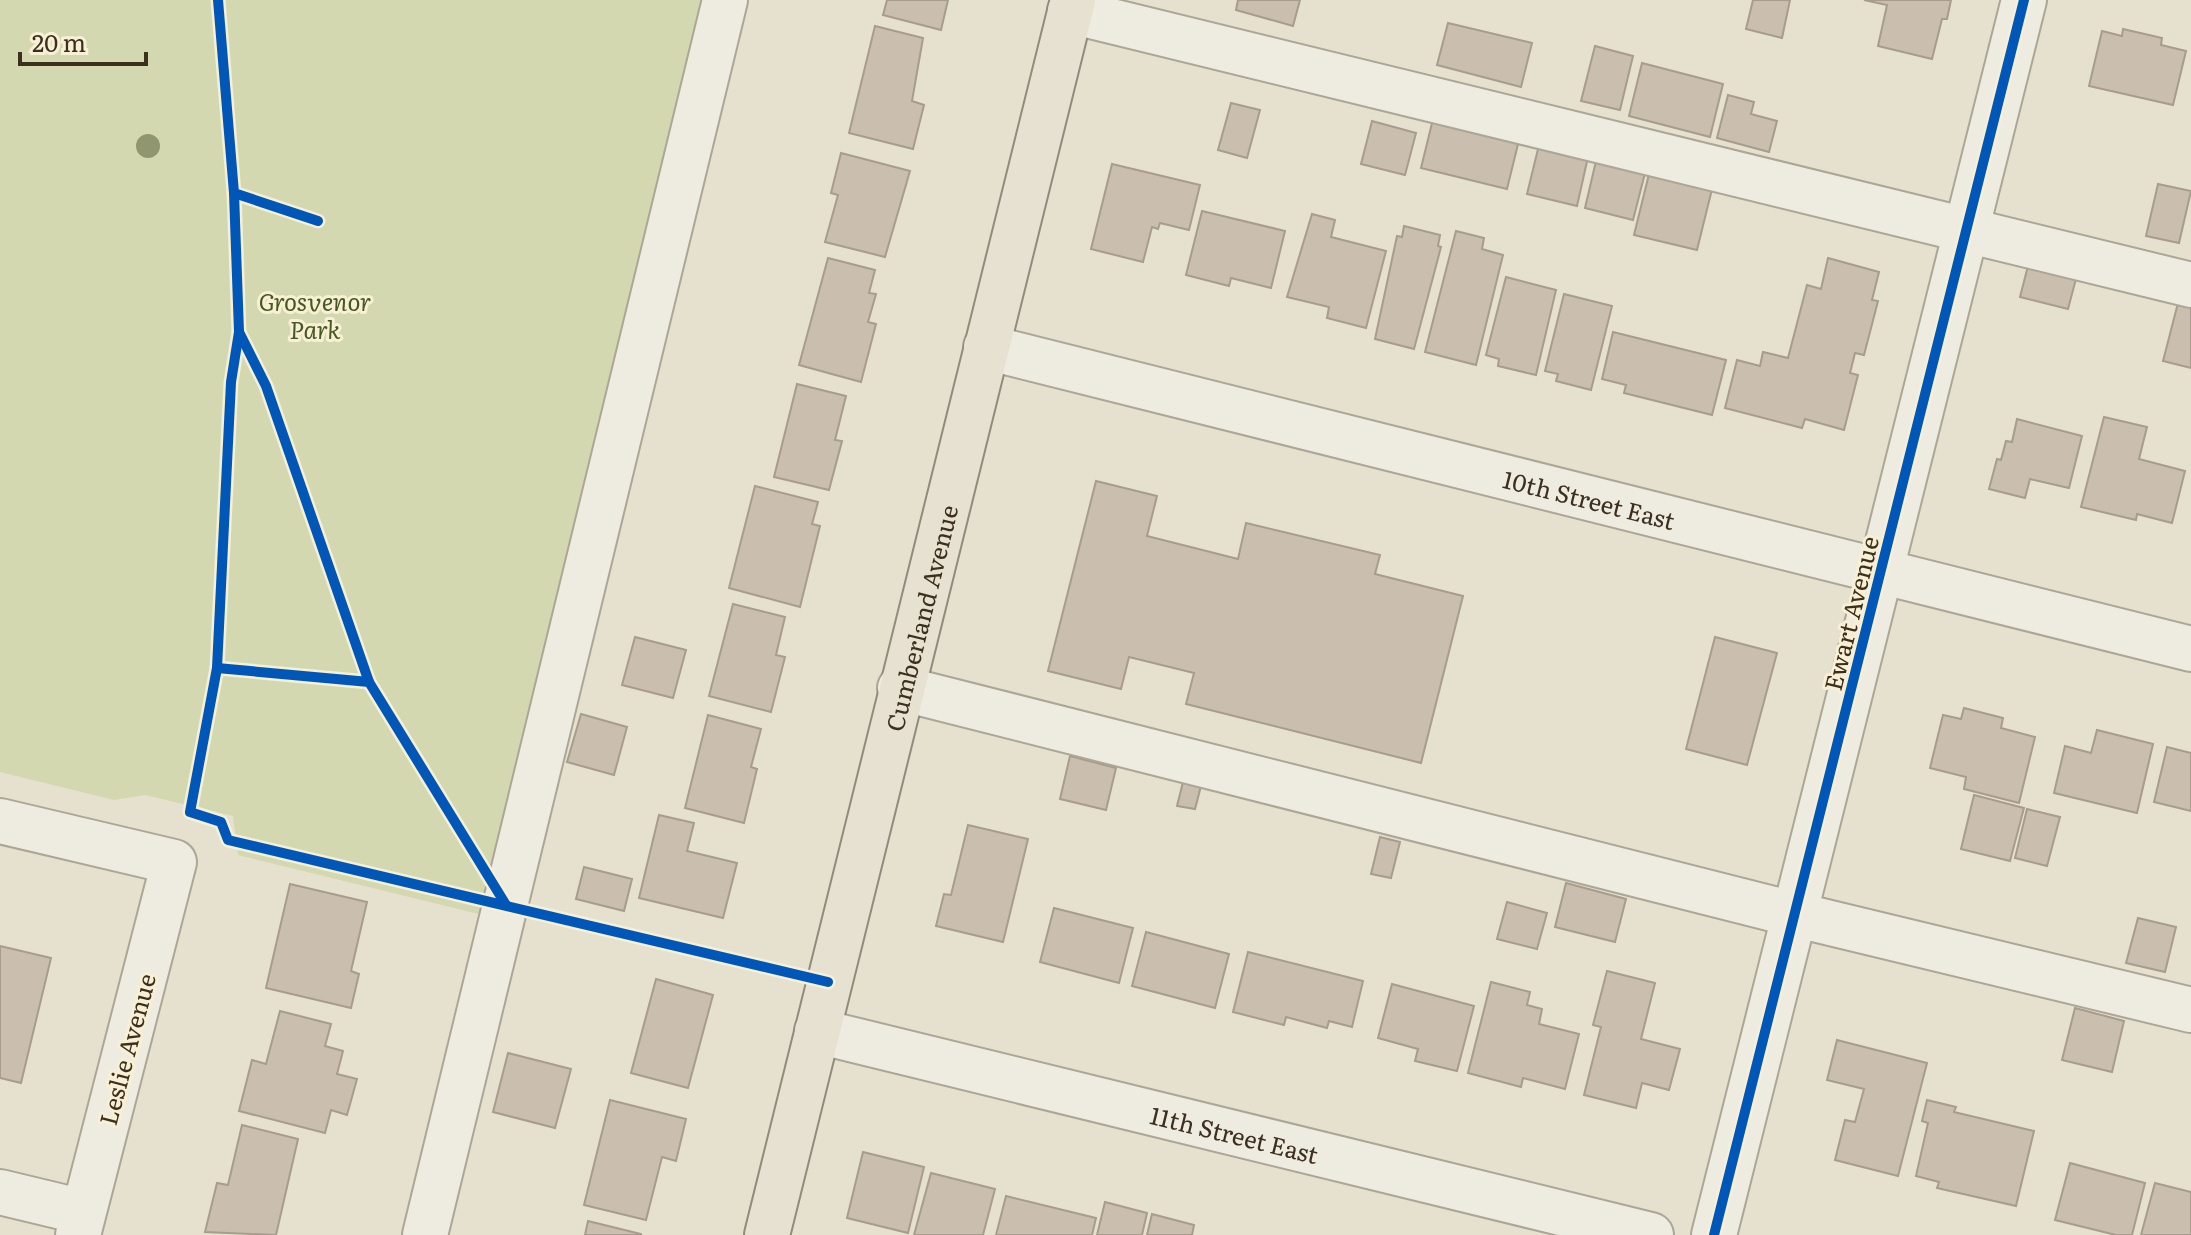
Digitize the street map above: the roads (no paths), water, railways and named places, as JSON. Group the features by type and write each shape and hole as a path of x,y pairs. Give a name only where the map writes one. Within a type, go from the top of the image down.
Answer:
{"main road":[{"name":"Cumberland Avenue","path":"767,1235 900,688 1072,5"}],"street":[{"path":"425,1235 725,0"},
{"name":"Ewart Avenue","path":"1714,1235 2024,0"},
{"path":"1072,5 2191,285"},
{"name":"10th Street East","path":"986,347 2191,649"},
{"path":"900,688 1793,914 2191,1010"},
{"name":"Leslie Avenue","path":"0,821 174,862 81,1224"},
{"name":"11th Street East","path":"817,1031 1651,1235"},
{"path":"0,1192 81,1224"}],"park label":[{"name":"Grosvenor Park","path":"315,314"}]}
